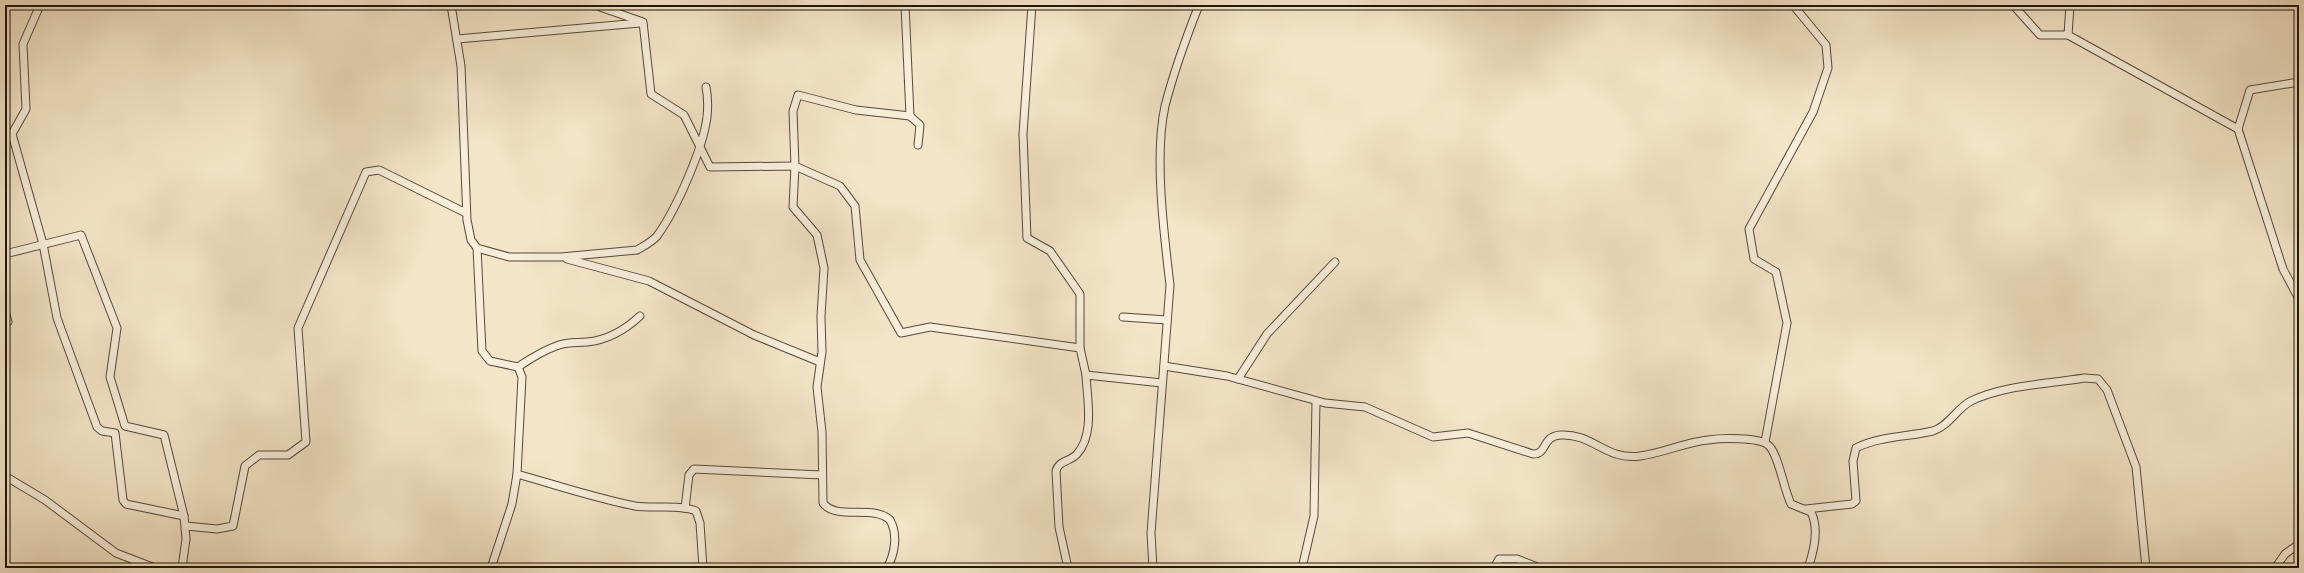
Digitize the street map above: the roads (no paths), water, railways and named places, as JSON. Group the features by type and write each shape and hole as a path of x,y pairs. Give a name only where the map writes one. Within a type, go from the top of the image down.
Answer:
{"street":[{"path":"40,5 23,44 26,110 12,134 43,244 57,318 97,427 102,431 116,433 123,500 130,507 184,516"},
{"path":"451,5 461,66 466,213 468,230 477,248 482,351 490,361 518,367 536,355 561,344 590,342 609,336 628,328 640,316"},
{"path":"600,5 600,7 643,22"},
{"path":"905,5 910,116"},
{"path":"1032,5 1023,134 1027,238 1050,251 1080,294 1080,348 1086,375 1088,418 1084,441 1077,454 1059,464 1056,471 1059,527 1068,568"},
{"path":"1153,568 1151,533 1170,286 1165,247 1160,151 1165,107 1185,40 1199,5"},
{"path":"1765,442 1787,323 1776,272 1754,259 1749,229 1813,112 1828,68 1826,45 1793,5"},
{"path":"2013,5 2040,35 2068,35 2238,129"},
{"path":"2068,35 2070,5"},
{"path":"457,39 643,22"},
{"path":"643,22 651,94 684,116 710,167 795,166 840,186 855,206 860,260 902,333 930,327 1080,348"},
{"path":"2299,82 2250,90 2238,129 2283,269 2299,299"},
{"path":"477,248 508,256 561,257 637,250 652,241 657,235 682,190 699,145 707,119 708,104 706,87"},
{"path":"887,568 894,547 894,530 890,520 879,514 826,508 822,503 822,432 817,396 824,268 817,235 793,207 795,166 793,111 798,95 856,110 910,116 920,124 918,144"},
{"path":"186,526 217,528 233,526 245,466 259,454 288,454 306,442 298,328 366,172 379,170 466,213"},
{"path":"5,254 81,235 117,328 110,377 125,426 164,435 186,526 186,539 182,568"},
{"path":"561,257 649,281 754,335 820,362"},
{"path":"1238,379 1267,334 1335,262"},
{"path":"5,311 8,322"},
{"path":"1123,317 1167,320"},
{"path":"1164,366 1238,379 1316,401 1365,407 1433,437 1468,433 1533,454 1539,454 1542,451 1546,440 1550,437 1562,435 1587,440 1615,455 1624,457 1656,454 1709,440 1752,440 1765,442 1772,450 1792,504 1811,512 1815,527 1813,550 1808,568"},
{"path":"492,568 512,504 516,474 522,377 518,367"},
{"path":"1086,375 1162,382"},
{"path":"1806,509 1852,504 1856,501 1853,461 1856,448 1870,441 1934,430 1949,421 1969,401 1993,393 2084,378 2098,379 2107,390 2136,467 2146,568"},
{"path":"1302,568 1314,516 1316,401"},
{"path":"685,508 689,475 694,470 822,475"},
{"path":"516,474 591,497 651,508 685,508 696,511 700,523 703,568"},
{"path":"5,476 45,500 116,553 155,568"},
{"path":"2275,568 2285,554 2299,544"},
{"path":"1494,568 1499,559 1517,559 1540,568"},
{"path":"1724,568 1737,568"}]}
